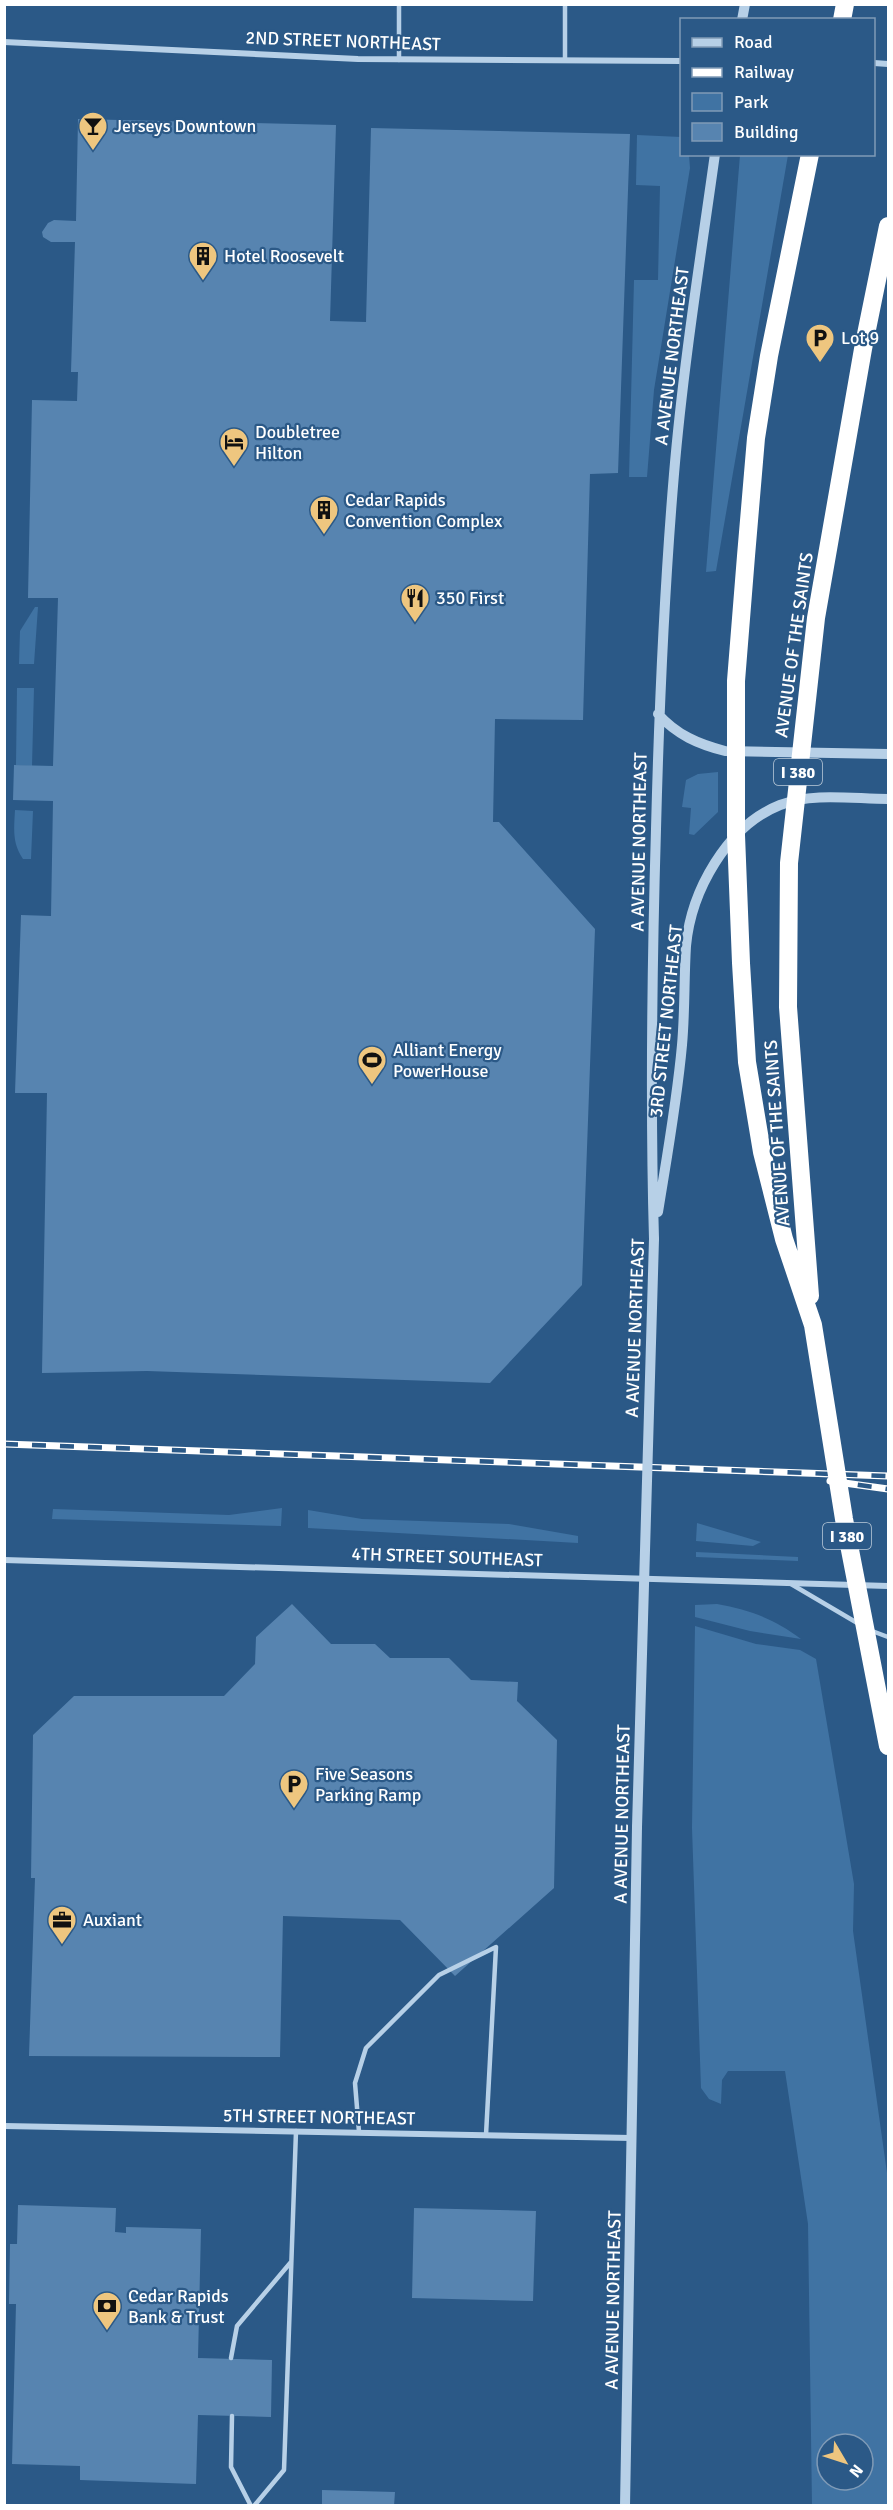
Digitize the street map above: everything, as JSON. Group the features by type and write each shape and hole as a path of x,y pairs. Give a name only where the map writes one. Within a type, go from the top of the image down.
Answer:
{"highway":[{"path":"810,156 771,344 756,438 736,681 736,835 747,1062 762,1152 784,1239 813,1325"},
{"name":"AVENUE OF THE SAINTS","path":"813,1325 788,1007 789,863 816,618 863,349 888,226"},
{"name":"I 380","path":"813,1325 844,1520 888,1746"}],"street":[{"name":"2ND STREET NORTHEAST","path":"4,42 399,60 680,61"},
{"name":"A AVENUE NORTHEAST","path":"625,2505 637,1827 654,1239 650,1112 658,714 674,473 687,350 715,156"},
{"path":"658,714 683,736 702,746 725,751 888,754"},
{"name":"3RD STREET NORTHEAST","path":"654,1239 682,1043 687,943 694,909 703,885 740,831 759,816 780,805 802,798 888,799"},
{"name":"4TH STREET SOUTHEAST","path":"4,1560 888,1586"},
{"name":"5TH STREET NORTHEAST","path":"4,2126 632,2138"}],"lane":[{"path":"399,4 399,60"},
{"path":"565,60 566,4"},
{"path":"789,1582 834,1611 888,1637"},
{"path":"359,2133 355,2083 366,2048 439,1975 496,1947 486,2135"},
{"path":"232,2416 231,2467 253,2505 284,2470 296,2131"},
{"path":"231,2358 237,2326 291,2261"}],"green space":[{"path":"637,135 680,137 680,156 689,156 690,168 654,390 647,477 629,477 634,280 658,280 660,186 636,185"},
{"path":"740,156 788,156 716,571 706,572"},
{"path":"35,607 38,607 34,664 19,664 20,631"},
{"path":"17,688 34,688 32,766 16,765"},
{"path":"718,772 718,812 694,835 689,834 691,808 682,807 686,780 698,774"},
{"path":"15,810 33,811 31,859 23,859 17,847"},
{"path":"282,1508 281,1526 52,1519 53,1509 229,1515"},
{"path":"308,1510 362,1519 509,1524 578,1536 578,1543 308,1528"},
{"path":"697,1523 761,1542 753,1546 696,1541"},
{"path":"696,1552 798,1557 798,1561 696,1557"},
{"path":"717,1604 762,1616 801,1639 750,1631 695,1617 695,1605"},
{"path":"695,1626 756,1644 800,1650 816,1659 854,1884 853,1931 888,2180 888,2505 812,2505 808,2224 785,2071 728,2071 722,2080 721,2104 709,2099 701,2088 692,1828"}],"building":[{"path":"78,119 336,125 330,321 366,322 371,128 630,134 618,473 590,474 583,720 495,719 493,822 499,822 595,929 582,1285 490,1383 147,1371 42,1373 47,1093 15,1093 21,915 51,916 53,801 13,800 14,765 53,766 58,598 28,598 32,400 77,401 78,372 71,372 75,242 51,242 43,237 42,232 48,223 54,220 76,221"},
{"name":"Five Seasons Parking Ramp","path":"292,1604 331,1644 375,1644 390,1658 449,1658 471,1680 518,1682 517,1701 557,1740 554,1888 455,1976 400,1920 283,1916 280,2057 29,2056 35,1878 31,1878 33,1735 74,1696 224,1696 255,1664 256,1637"},
{"name":"Cedar Rapids Bank & Trust","path":"18,2205 116,2208 115,2232 126,2233 126,2227 201,2229 198,2358 272,2360 271,2417 198,2415 196,2484 80,2480 80,2466 12,2464 16,2304 9,2304 10,2244 17,2244"},
{"path":"414,2208 536,2211 533,2301 412,2298"},
{"path":"322,2490 395,2492 394,2506 322,2506"}],"railway":[{"path":"4,1444 888,1476"},
{"path":"830,1481 888,1489"}],"place":[{"name":"Jerseys Downtown","path":"93,152"},
{"name":"Hotel Roosevelt","path":"203,282"},
{"name":"Lot 9","path":"820,364"},
{"name":"Doubletree Hilton","path":"234,468"},
{"name":"Cedar Rapids Convention Complex","path":"324,536"},
{"name":"350 First","path":"415,624"},
{"name":"Alliant Energy PowerHouse","path":"372,1086"},
{"name":"Five Seasons Parking Ramp","path":"294,1810"},
{"name":"Auxiant","path":"62,1946"},
{"name":"Cedar Rapids Bank & Trust","path":"107,2332"}]}
